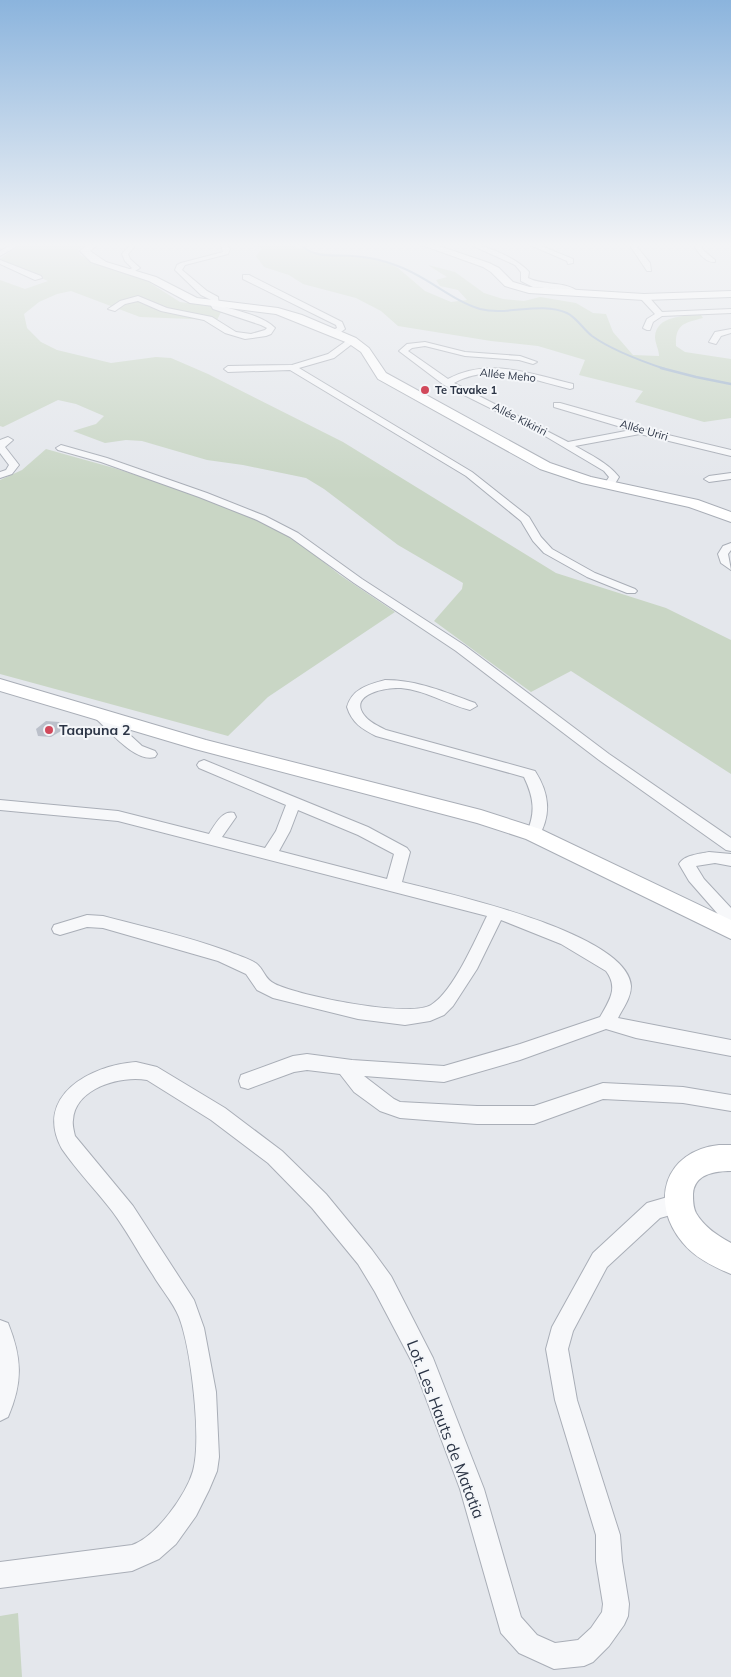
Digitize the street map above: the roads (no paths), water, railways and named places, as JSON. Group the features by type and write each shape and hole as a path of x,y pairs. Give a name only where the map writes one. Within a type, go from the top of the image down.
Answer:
{"main road":[{"path":"311,323 352,341 367,351 382,376 545,466 587,480 693,503 722,512 731,518"},
{"path":"0,685 234,754 481,817 533,834 731,930"},
{"path":"731,1158 713,1158 694,1166 680,1182 678,1204 683,1220 693,1233 702,1242 731,1259"}],"street":[{"path":"216,323 236,335 260,335 270,330 269,326 264,323"},
{"path":"334,334 341,329 338,323"},
{"path":"646,328 649,323"},
{"path":"713,342 718,334 731,331"},
{"path":"228,369 292,367 331,356 352,341"},
{"name":"Allée Kikiriri","path":"533,362 520,358 465,354 425,344 410,346 404,349 406,355 447,383 543,430 609,470 614,477 609,485"},
{"path":"292,367 463,470 525,519 548,551 590,574 631,591"},
{"name":"Allée Meho","path":"447,383 467,372 484,371 530,376 570,386"},
{"name":"Allée Uriri","path":"557,405 628,425 640,431 731,453"},
{"path":"567,445 640,431"},
{"path":"0,475 9,472 14,465 0,447 4,441 8,440"},
{"path":"60,448 104,460 203,495 261,518 294,535 358,581 460,648 604,756 731,846"},
{"path":"709,479 731,476"},
{"path":"731,546 723,554 725,561 731,567"},
{"path":"470,706 401,684 381,686 364,691 357,698 353,708 360,722 381,733 530,774 542,808 541,818 533,834"},
{"path":"100,715 137,749 150,754"},
{"path":"204,765 363,831 402,852 393,885"},
{"path":"270,853 283,831 294,803"},
{"path":"0,805 118,816 270,853 519,918 566,938 612,966 622,986 620,998 606,1022"},
{"path":"213,840 229,817"},
{"path":"731,860 710,858 694,860 687,864 691,875 702,889 724,910 731,923"},
{"path":"60,929 87,921 103,922 123,927 222,956 252,969 255,978 263,986 273,991 386,1018 422,1016 436,1011 448,1000 462,979 497,912"},
{"path":"248,1081 293,1064 307,1062 345,1067 444,1074 520,1052 606,1022 636,1030 731,1048"},
{"path":"345,1067 361,1086 387,1106 400,1110 477,1115 534,1115 603,1091 682,1095 731,1103"},
{"name":"Lot. Les Hauts de Matatia","path":"0,1575 144,1555 175,1526 187,1509 205,1471 208,1441 200,1366 190,1317 120,1205 66,1136 62,1120 64,1114 73,1098 87,1083 105,1074 125,1070 151,1073 218,1114 275,1157 299,1179 343,1229 383,1284 422,1358 472,1489 510,1624 528,1644 554,1656 584,1652 600,1636 615,1616 616,1604 609,1561 608,1535 564,1392 557,1349 563,1327 600,1260 654,1210 678,1204"},
{"path":"0,1331 9,1361 9,1379 0,1409"}],"waterway":[{"path":"579,323 592,336 609,346 646,363 665,369"},
{"path":"661,368 731,384"}],"place":[{"name":"Te Tavake 1","path":"425,390"},
{"name":"Taapuna 2","path":"49,730"}]}
